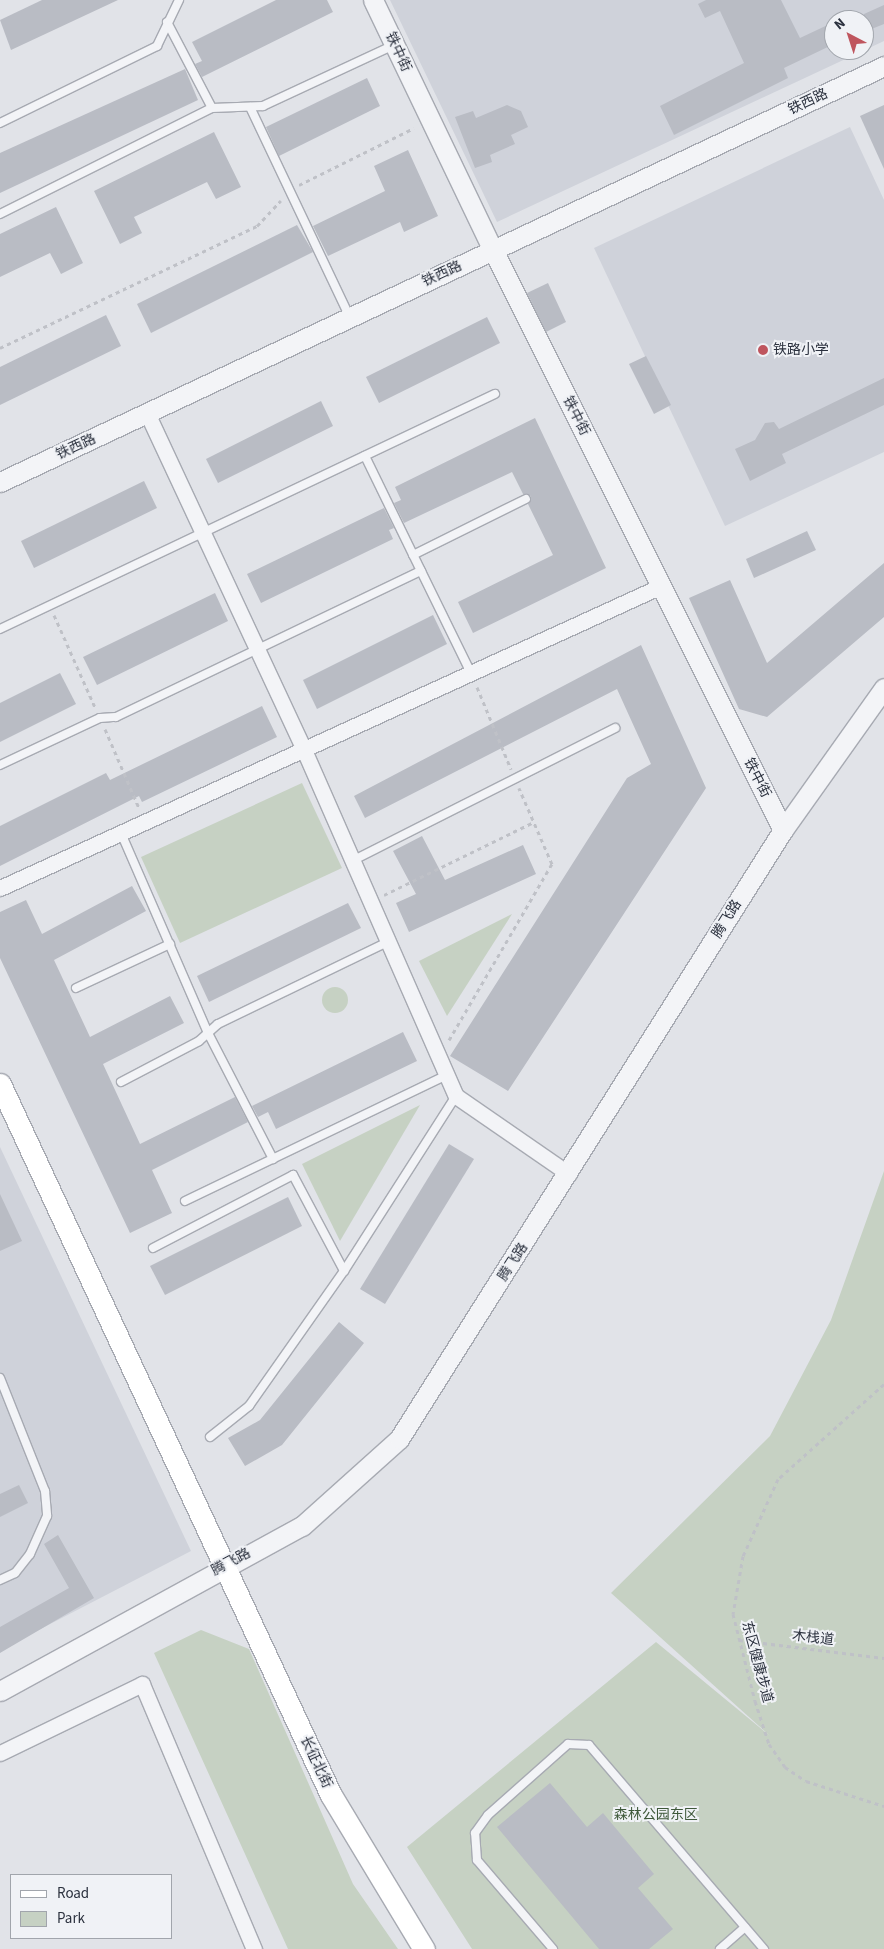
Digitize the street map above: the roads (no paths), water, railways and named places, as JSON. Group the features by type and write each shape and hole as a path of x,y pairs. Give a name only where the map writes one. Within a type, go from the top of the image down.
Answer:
{"main road":[{"name":"长征北街","path":"0,1084 226,1564 331,1795 424,1949"}],"street":[{"name":"铁中街","path":"373,0 493,250 783,830"},
{"name":"铁西路","path":"0,482 884,66"},
{"path":"147,414 304,750 456,1096 569,1174"},
{"path":"0,888 661,586"},
{"name":"腾飞路","path":"0,1691 226,1564 302,1526 399,1439 569,1174 783,830 884,688"},
{"path":"0,1753 142,1684 254,1949"}],"lane":[{"path":"0,123 157,46 179,0"},
{"path":"168,22 212,108"},
{"path":"0,214 212,108 263,106 395,45"},
{"path":"250,107 350,318"},
{"path":"0,629 495,394"},
{"path":"365,456 471,673"},
{"path":"413,555 526,499"},
{"path":"0,765 100,718 116,717 421,571"},
{"path":"352,861 615,728"},
{"path":"121,833 208,1033 273,1158"},
{"path":"122,1082 208,1033 388,942"},
{"path":"76,988 170,944"},
{"path":"185,1201 447,1075"},
{"path":"210,1437 249,1406 344,1271 456,1096"},
{"path":"153,1248 293,1175 344,1271"},
{"path":"0,1378 45,1491 47,1516 30,1554 15,1573 0,1580"},
{"path":"553,1949 477,1860 475,1833 488,1815 568,1744 589,1745 764,1949"},
{"path":"720,1949 745,1928"}],"place":[{"name":"铁路小学","path":"763,350"}],"park label":[{"name":"森林公园东区","path":"656,1815"}]}
